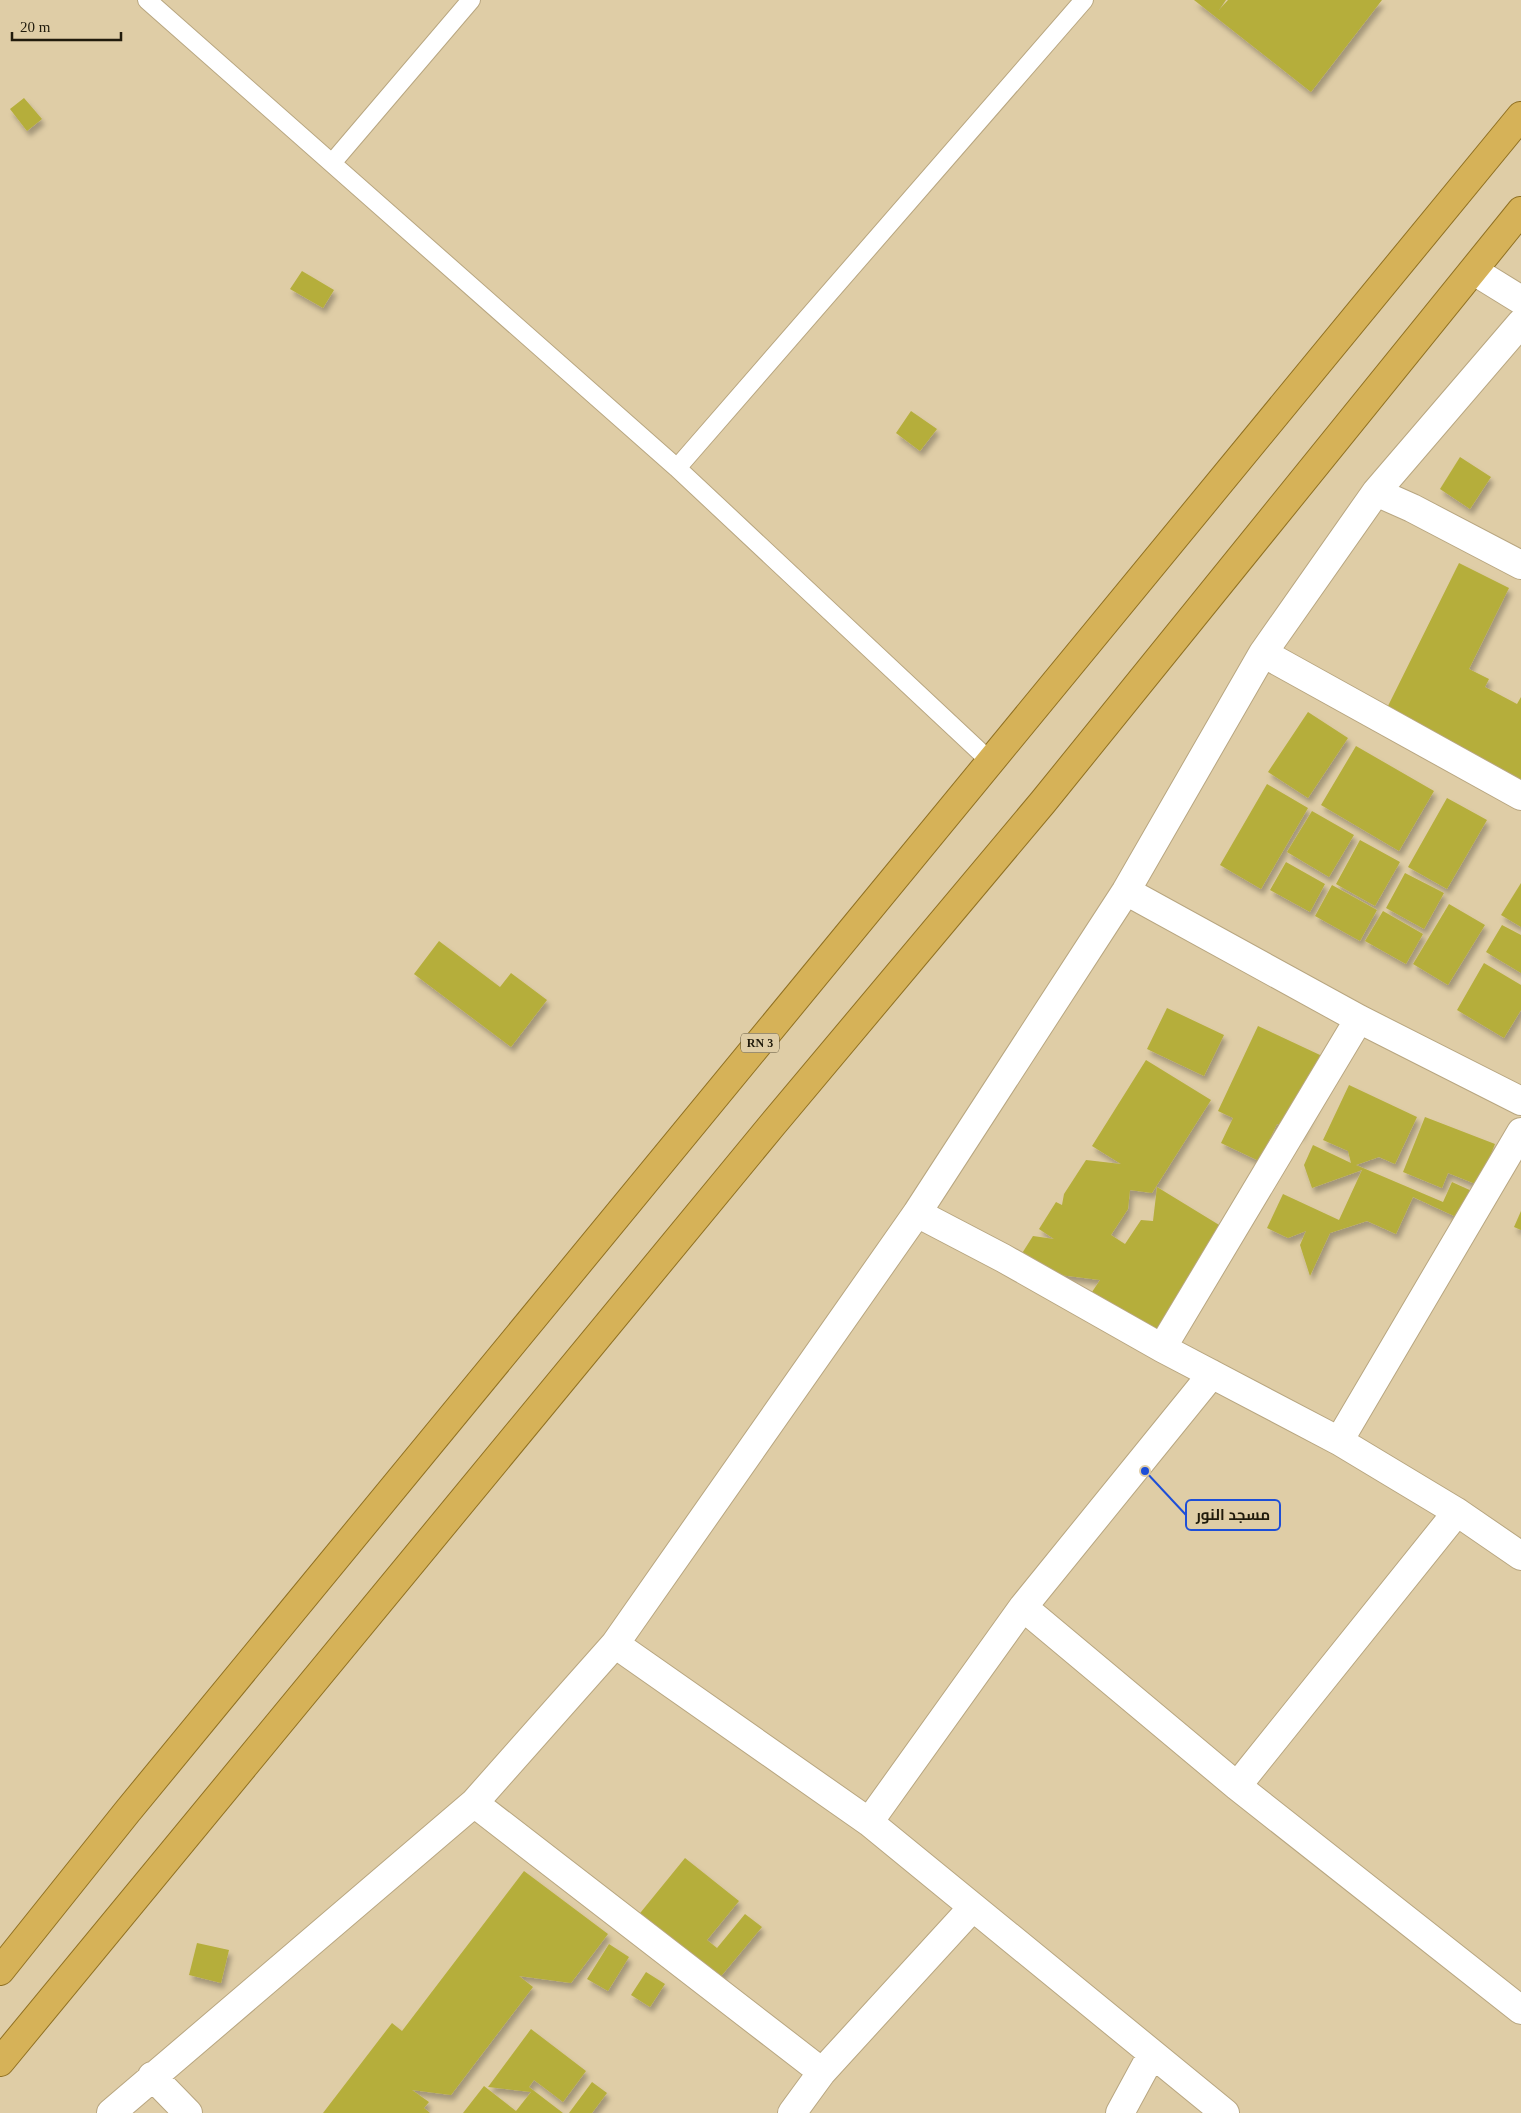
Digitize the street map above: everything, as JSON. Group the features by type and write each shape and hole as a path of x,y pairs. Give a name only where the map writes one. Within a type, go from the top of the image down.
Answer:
{"highway":[{"name":"RN 3","path":"0,1971 134,1804 1521,116"},
{"path":"0,2062 766,1132 1043,802 1521,211"}],"street":[{"path":"1474,271 1521,300"},
{"path":"111,2113 152,2076 248,1998 474,1803 615,1644 917,1213 1126,891 1263,653 1376,492 1521,323"},
{"path":"1376,492 1412,508 1521,565"},
{"path":"1263,653 1521,796"},
{"path":"1126,891 1359,1019 1521,1101"},
{"path":"1162,1348 1359,1019"},
{"path":"1339,1441 1521,1132"},
{"path":"917,1213 1162,1348 1339,1441 1457,1512 1521,1556"},
{"path":"869,1822 1023,1607 1212,1374"},
{"path":"1237,1786 1457,1512"},
{"path":"1023,1607 1237,1786 1521,2010"},
{"path":"615,1644 869,1822 1224,2113"},
{"path":"474,1803 822,2072"},
{"path":"792,2113 822,2072 973,1907"},
{"path":"1120,2113 1152,2054"},
{"path":"152,2076 188,2113"}],"lane":[{"path":"147,0 677,468 991,762"},
{"path":"332,163 471,0"},
{"path":"677,468 1084,0"}],"building":[{"path":"1194,0 1226,0 1219,10 1228,0 1382,0 1311,92"},
{"path":"24,98 42,119 27,131 10,109"},
{"path":"302,271 334,290 323,308 290,289"},
{"path":"911,411 937,429 920,451 896,433"},
{"path":"1460,457 1491,477 1470,509 1440,489"},
{"path":"1459,563 1509,588 1469,669 1489,679 1485,687 1517,704 1521,697 1521,780 1385,712"},
{"path":"1308,712 1348,738 1308,798 1268,772"},
{"path":"1356,746 1434,791 1399,851 1321,805"},
{"path":"1267,784 1308,808 1261,889 1220,865"},
{"path":"1447,798 1487,820 1447,889 1408,867"},
{"path":"1312,811 1354,835 1329,877 1287,852"},
{"path":"1360,840 1400,862 1375,906 1336,884"},
{"path":"1286,862 1325,884 1310,912 1270,890"},
{"path":"1405,873 1444,893 1424,929 1386,908"},
{"path":"1521,883 1521,927 1501,915"},
{"path":"1332,885 1377,910 1360,941 1315,916"},
{"path":"1449,904 1485,925 1448,985 1413,964"},
{"path":"1383,911 1423,934 1406,964 1365,941"},
{"path":"1502,925 1521,935 1521,973 1486,952"},
{"path":"439,941 500,987 511,973 547,1000 511,1047 414,974"},
{"path":"1484,963 1521,985 1521,1010 1504,1038 1457,1010"},
{"path":"1167,1008 1224,1035 1204,1076 1147,1049"},
{"path":"1258,1026 1335,1062 1300,1135 1277,1124 1259,1161 1221,1143 1233,1118 1218,1111"},
{"path":"1146,1060 1211,1100 1152,1193 1130,1190 1128,1209 1111,1235 1125,1244 1141,1220 1153,1221 1157,1187 1229,1231 1155,1335 1090,1295 1100,1280 1012,1269 1033,1236 1054,1239 1039,1229 1056,1202 1062,1205 1064,1194 1086,1160 1121,1164 1092,1146"},
{"path":"1349,1085 1417,1117 1395,1164 1379,1157 1356,1165 1443,1202 1452,1182 1474,1192 1467,1222 1413,1197 1396,1234 1367,1221 1330,1233 1310,1276 1300,1245 1306,1231 1288,1238 1267,1228 1283,1194 1339,1220 1362,1170 1312,1188 1304,1165 1313,1145 1351,1163 1348,1151 1323,1140"},
{"path":"1425,1117 1495,1144 1478,1185 1448,1173 1442,1188 1403,1172"},
{"path":"1521,1211 1521,1230 1514,1227"},
{"path":"685,1858 739,1901 707,1940 717,1948 745,1914 762,1927 712,1987 632,1923"},
{"path":"524,1871 608,1934 571,1983 519,1976 533,1987 451,2095 412,2090 429,2102 424,2108 430,2113 323,2113 392,2023 402,2031"},
{"path":"197,1943 229,1950 221,1983 189,1975"},
{"path":"609,1944 629,1957 608,1991 587,1979"},
{"path":"646,1972 665,1984 650,2007 631,1995"},
{"path":"531,2029 586,2071 563,2102 534,2080 529,2087 563,2113 463,2113 484,2086 516,2111 531,2092 488,2087"},
{"path":"592,2082 607,2093 592,2113 569,2113"}],"place":[{"name":"مسجد النور","path":"1145,1471"}]}
